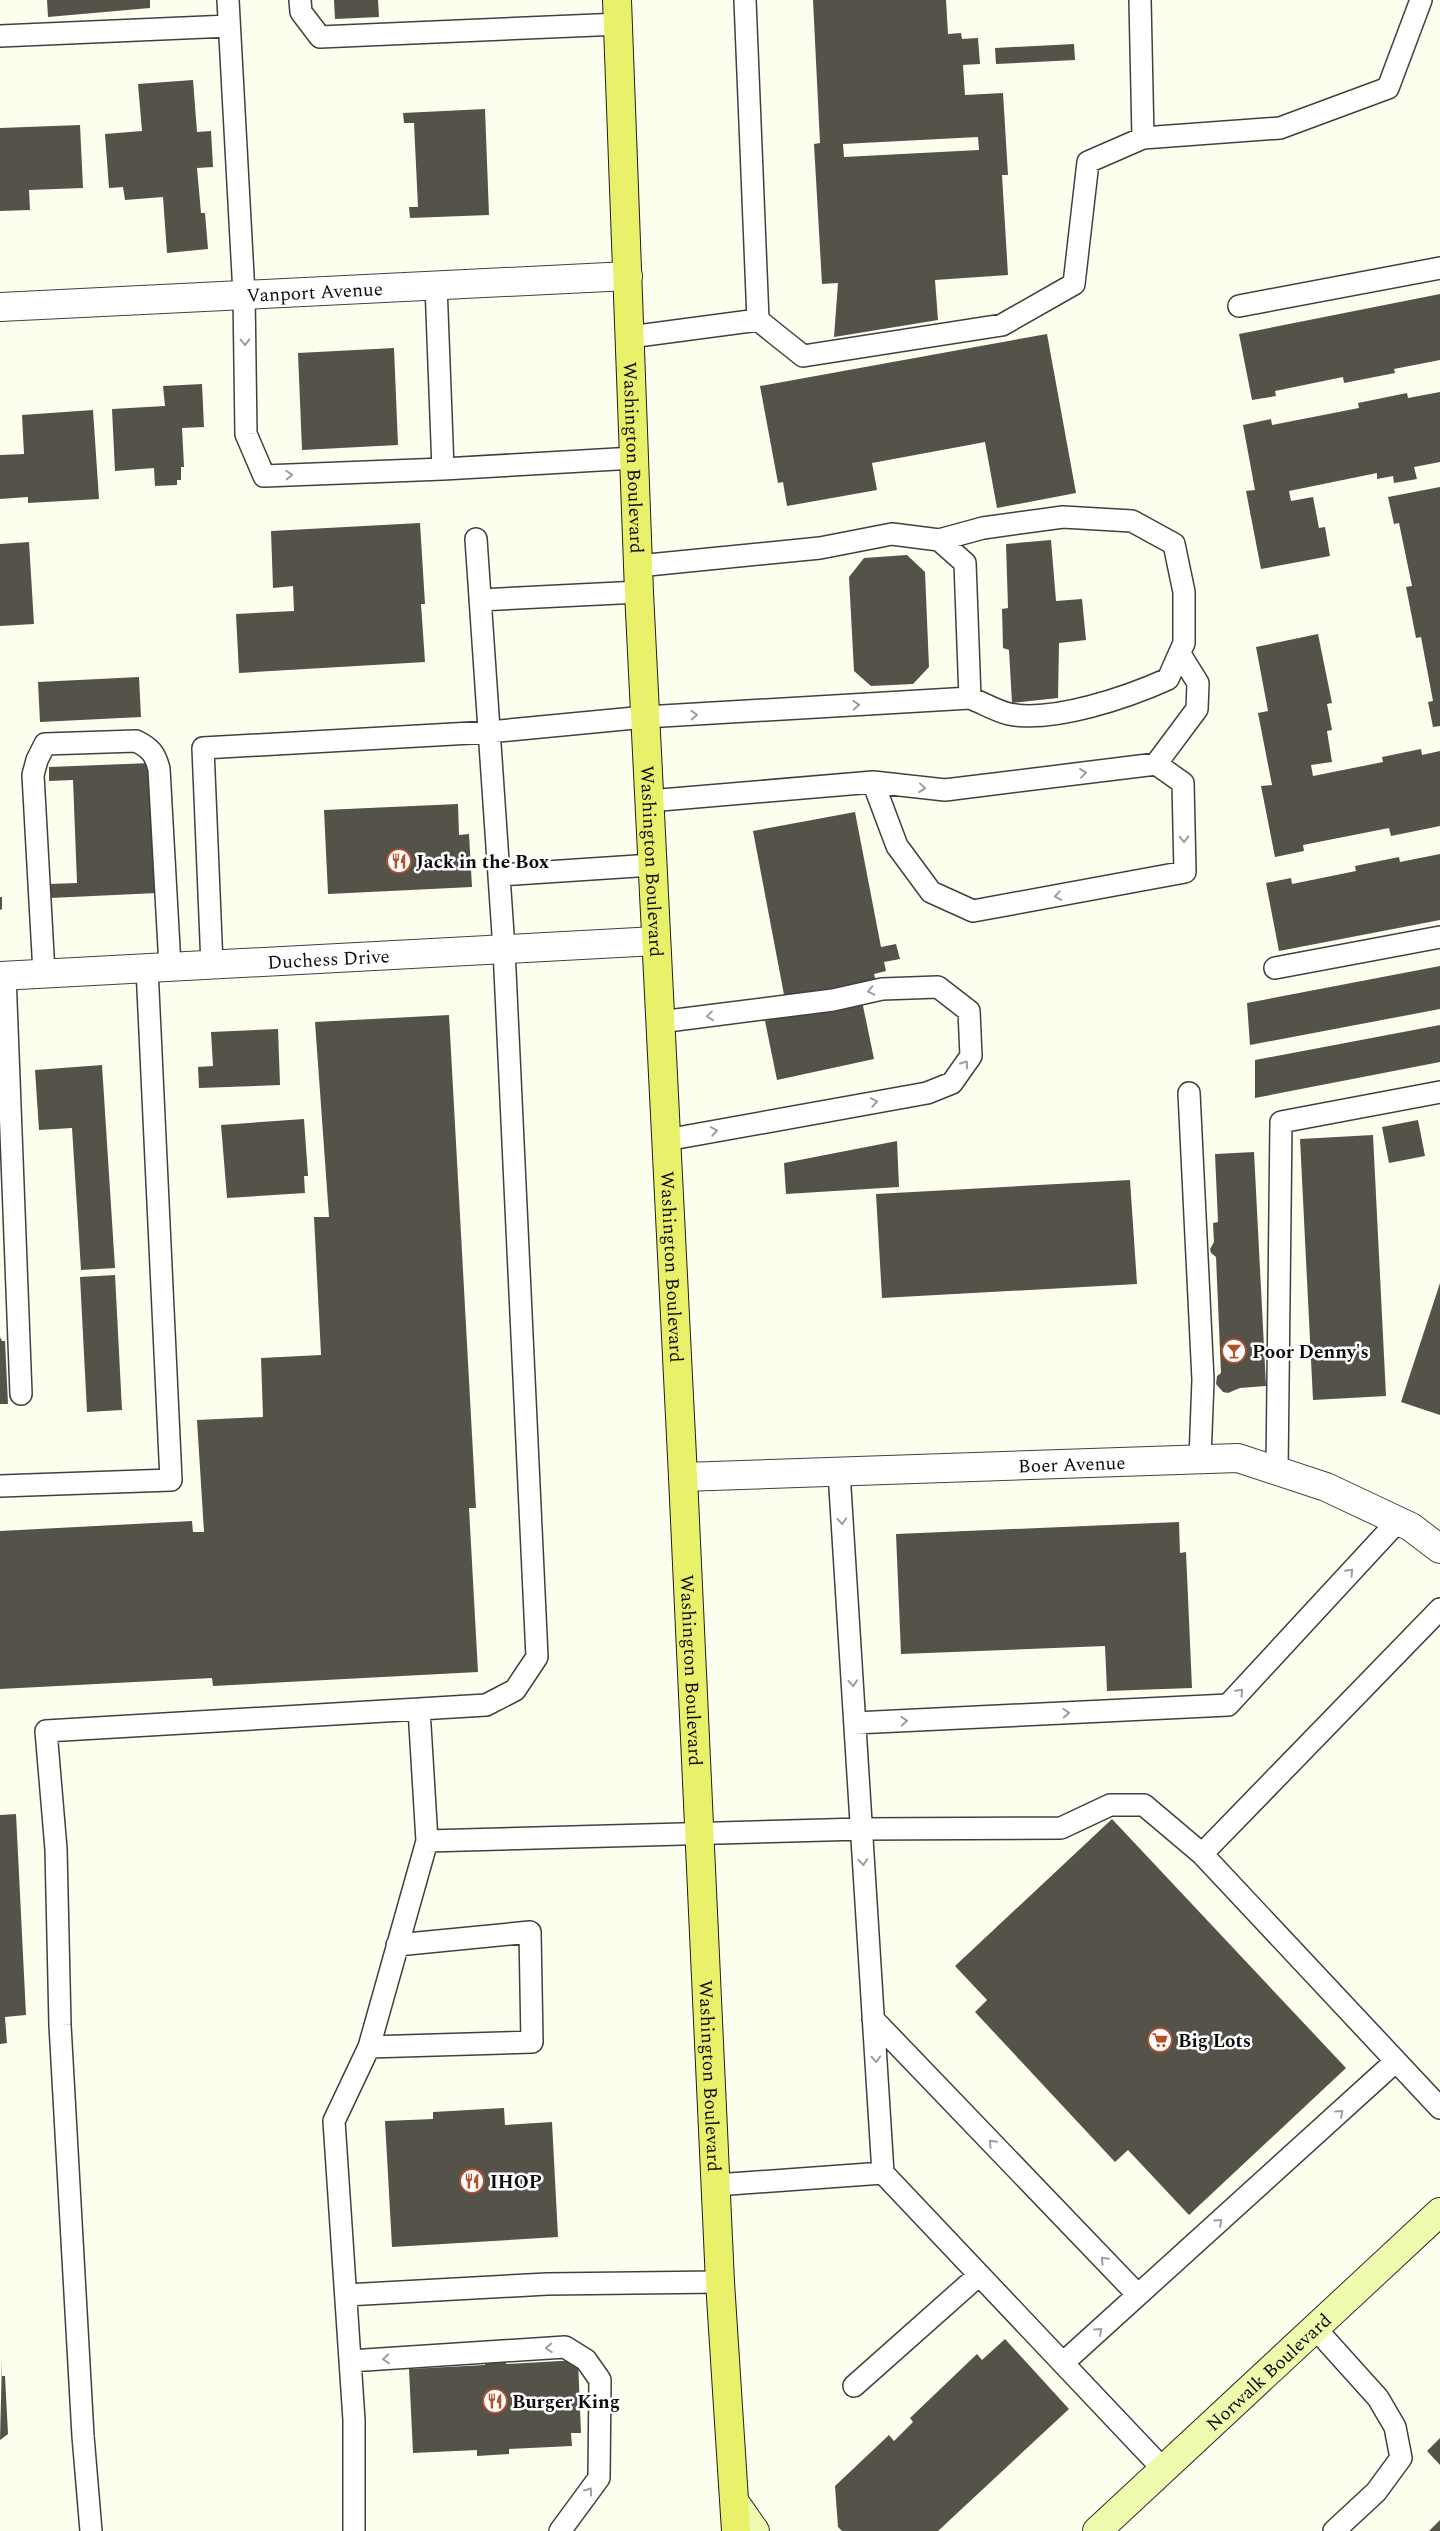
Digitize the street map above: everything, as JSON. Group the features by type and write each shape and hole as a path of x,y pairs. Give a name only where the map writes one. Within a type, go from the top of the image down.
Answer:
{"main road":[{"name":"Washington Boulevard","path":"618,12 638,579 683,1477 720,2282 736,2504 736,2531"},
{"name":"Norwalk Boulevard","path":"1097,2531 1440,2212"},
{"path":"736,2504 755,2531"}],"street":[{"name":"Vanport Avenue","path":"0,307 628,276"},
{"name":"Duchess Drive","path":"2,975 656,941"},
{"name":"Boer Avenue","path":"683,1477 1238,1458 1326,1487 1411,1527 1440,1549"}],"lane":[{"path":"228,0 244,294 246,434 264,476 443,469 634,458"},
{"path":"300,0 301,12 320,36 618,12"},
{"path":"745,0 758,320"},
{"path":"1140,0 1143,138"},
{"path":"630,337 758,320 803,356 1002,325 1074,284 1088,162 1143,138 1280,128 1388,88 1421,0"},
{"path":"0,36 229,26"},
{"path":"1239,306 1440,268"},
{"path":"436,285 443,469"},
{"path":"212,964 203,748 489,732 645,717 970,698 1008,714 1037,717 1126,698 1168,680 1184,643 1184,592 1174,544 1132,521 1063,518 983,528 939,540 892,534 638,579 480,600"},
{"path":"91,2531 83,2436 60,2025 56,1849 46,1731 486,1705 515,1690 537,1657 504,949 476,539"},
{"path":"939,540 965,564 970,698"},
{"path":"1156,764 1197,709 1198,683 1180,654"},
{"path":"0,1486 170,1480 158,967 159,769 156,755 148,747 136,741 45,744 37,760 33,776 44,973"},
{"path":"649,801 873,782 945,790 1156,764 1183,783 1185,872 973,911 931,892 897,846 873,782"},
{"path":"499,875 652,865"},
{"path":"1275,968 1440,937"},
{"path":"2,975 21,1394"},
{"path":"660,1022 833,1000 891,988 938,987 969,1011 971,1056 952,1083 927,1092 666,1140"},
{"path":"1277,1471 1281,1122 1440,1092"},
{"path":"1189,1093 1203,1380 1200,1459"},
{"path":"840,1472 883,2173 1163,2469"},
{"path":"855,1723 1228,1705 1398,1521"},
{"path":"1202,1854 1440,1609"},
{"path":"354,2531 354,2420 334,2121 369,2047 427,1841 419,1709"},
{"path":"427,1841 861,1829 1061,1828 1110,1805 1144,1805 1202,1854 1440,2108"},
{"path":"369,2047 532,2042 530,1932 397,1945"},
{"path":"874,2019 1138,2296"},
{"path":"1063,2364 1396,2061"},
{"path":"716,2185 883,2173"},
{"path":"854,2386 979,2275"},
{"path":"346,2296 547,2284 720,2282"},
{"path":"1315,2328 1378,2398 1395,2427 1401,2458 1376,2492 1334,2531"},
{"path":"350,2361 565,2347 586,2360 600,2380 599,2478 560,2531"}],"building":[{"path":"47,0 150,0 150,8 48,17"},
{"path":"334,0 378,0 379,17 335,19"},
{"path":"813,0 946,0 948,34 961,33 962,39 978,38 980,64 963,65 965,95 1003,93 1008,175 1002,175 1008,275 935,280 938,320 834,337 838,283 822,284 814,144 820,143","holes":["978,137 979,150 844,157 843,144"]},
{"path":"1074,44 1075,60 996,64 995,48"},
{"path":"193,80 197,132 211,131 213,167 197,168 201,213 205,213 208,249 167,253 163,197 125,200 123,187 109,188 105,134 142,131 138,84"},
{"path":"485,109 489,215 410,218 409,207 418,207 414,123 404,123 403,113"},
{"path":"80,125 83,188 29,190 30,210 0,211 0,128"},
{"path":"1440,294 1440,360 1394,369 1395,373 1344,383 1343,377 1275,391 1276,396 1252,400 1239,334"},
{"path":"1047,334 1076,493 997,508 985,442 872,463 877,490 787,506 783,482 778,483 760,386"},
{"path":"394,348 398,445 302,450 298,353"},
{"path":"202,384 204,427 182,428 184,467 181,467 181,480 177,480 177,485 155,486 154,468 115,471 112,409 165,406 163,386"},
{"path":"1440,392 1440,462 1414,467 1417,479 1394,483 1393,476 1377,479 1377,473 1289,491 1291,501 1313,497 1319,528 1325,527 1330,556 1261,569 1246,491 1255,490 1243,425 1271,419 1272,425 1359,408 1358,403 1407,393 1408,398"},
{"path":"93,410 99,499 28,503 28,497 0,499 0,455 24,454 22,415"},
{"path":"1440,487 1440,726 1433,727 1428,702 1433,701 1421,637 1416,638 1406,587 1412,586 1399,523 1394,524 1388,497"},
{"path":"420,523 425,604 421,604 425,662 239,673 236,614 294,611 293,586 273,588 271,531"},
{"path":"1051,540 1056,601 1082,599 1086,640 1059,643 1058,698 1012,703 1009,650 1003,648 1002,609 1008,608 1006,544"},
{"path":"29,542 34,624 0,626 0,544"},
{"path":"907,555 925,572 929,667 913,684 871,686 854,671 849,577 864,558"},
{"path":"1318,634 1332,703 1327,704 1332,730 1327,731 1332,762 1311,765 1313,776 1383,762 1382,757 1421,749 1422,755 1440,751 1440,826 1391,836 1389,828 1303,845 1304,851 1275,857 1261,786 1272,785 1258,713 1268,711 1256,647"},
{"path":"139,677 141,717 40,722 38,682"},
{"path":"151,763 157,893 50,898 49,884 77,883 73,780 49,781 49,767"},
{"name":"Jack in the Box","path":"458,804 459,835 469,834 472,887 328,894 324,810"},
{"path":"855,812 881,947 896,944 900,959 884,962 886,971 874,974 876,982 785,1000 753,831"},
{"path":"1440,854 1440,920 1279,951 1266,883 1291,878 1292,884 1356,871 1355,866 1399,857 1400,862"},
{"path":"0,897 2,897 2,909 0,910"},
{"path":"1440,966 1440,1009 1250,1045 1247,1003"},
{"path":"862,1001 874,1059 777,1080 765,1021"},
{"path":"449,1015 476,1508 469,1508 478,1672 213,1686 212,1678 0,1689 0,1531 192,1521 193,1532 204,1532 197,1420 263,1417 261,1358 321,1355 314,1217 329,1217 315,1022"},
{"path":"1440,1025 1440,1062 1255,1098 1255,1060"},
{"path":"278,1029 280,1085 199,1088 198,1067 213,1066 211,1032"},
{"path":"102,1065 115,1268 81,1270 72,1128 39,1130 35,1070"},
{"path":"304,1119 308,1176 304,1176 305,1193 227,1198 221,1125"},
{"path":"1418,1120 1425,1156 1389,1163 1382,1127"},
{"path":"1373,1135 1386,1396 1313,1400 1300,1139"},
{"path":"897,1141 899,1187 786,1194 784,1163"},
{"path":"1254,1152 1266,1386 1240,1388 1228,1393 1223,1392 1216,1384 1217,1376 1221,1373 1216,1257 1211,1253 1210,1249 1214,1242 1213,1223 1218,1222 1215,1154"},
{"path":"1130,1180 1137,1284 882,1298 876,1194"},
{"path":"115,1275 122,1410 87,1412 80,1277"},
{"path":"1440,1283 1440,1415 1401,1402"},
{"path":"0,1337 2,1341 5,1341 8,1404 0,1404"},
{"path":"1179,1522 1180,1553 1186,1552 1192,1688 1107,1691 1105,1646 901,1654 896,1534"},
{"path":"16,1814 26,2015 5,2017 7,2043 0,2044 0,1815"},
{"name":"Big Lots","path":"1112,1819 1346,2068 1189,2215 1128,2150 1115,2162 975,2012 987,2000 955,1966"},
{"name":"IHOP","path":"504,2108 505,2125 552,2122 558,2237 392,2247 385,2121 433,2119 433,2112"},
{"path":"1005,2339 1069,2409 938,2531 842,2531 838,2527 835,2486 889,2435 894,2441 913,2422 910,2418 977,2354 982,2360"},
{"path":"2,2359 2,2376 5,2376 8,2434 0,2440"},
{"name":"Burger King","path":"578,2360 581,2433 571,2433 572,2446 509,2449 509,2454 477,2456 477,2450 413,2453 409,2369 485,2365 485,2362 506,2362 506,2364"},
{"path":"1440,2438 1440,2465 1427,2451"},
{"path":"1440,2520 1440,2531 1429,2531"}],"place":[{"name":"Jack in the Box","path":"399,861"},
{"name":"Poor Denny's","path":"1234,1351"},
{"name":"Big Lots","path":"1160,2040"},
{"name":"IHOP","path":"472,2181"},
{"name":"Burger King","path":"495,2401"}]}
